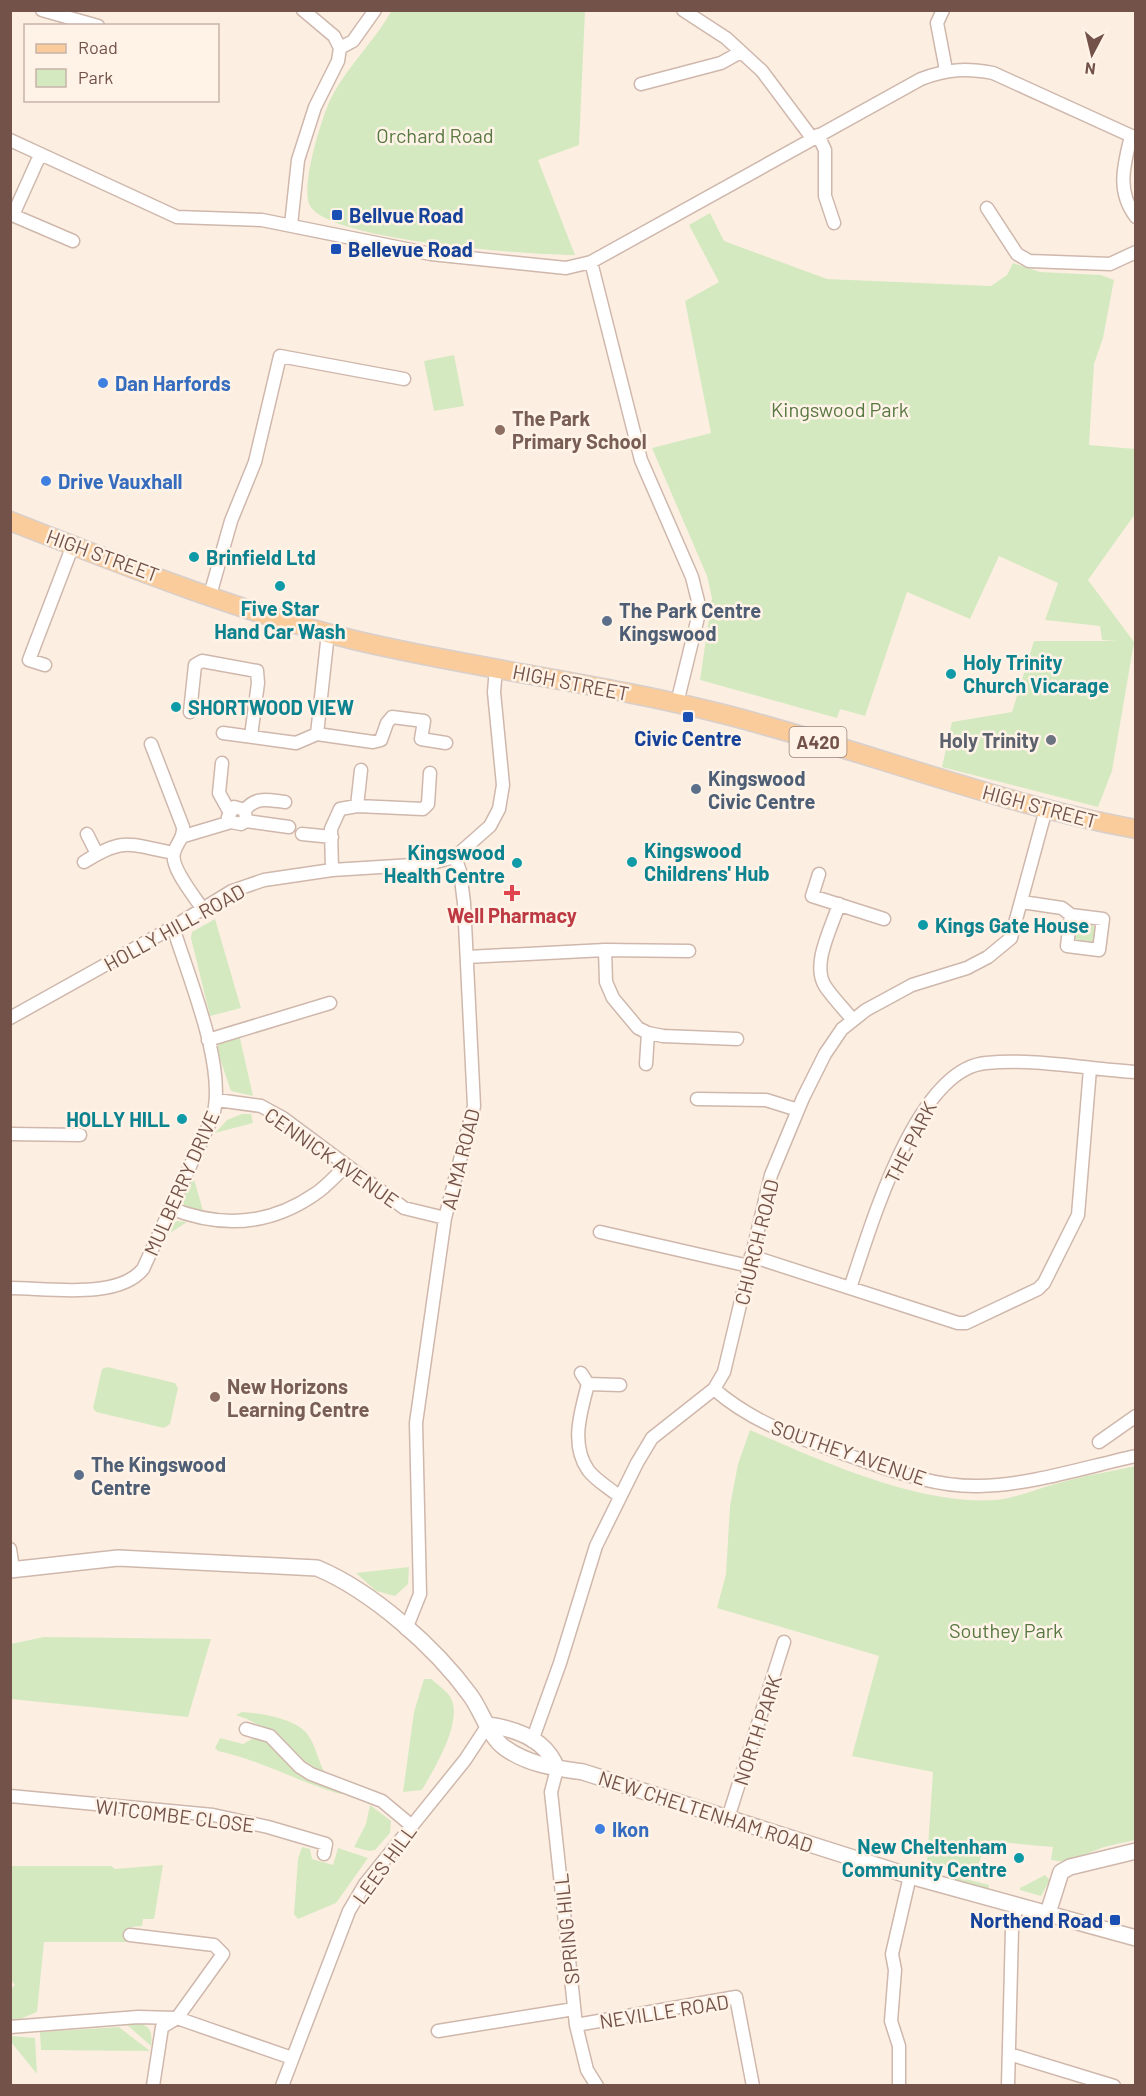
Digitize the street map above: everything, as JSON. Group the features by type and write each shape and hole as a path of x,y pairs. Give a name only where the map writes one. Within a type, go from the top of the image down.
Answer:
{"main road":[{"name":"HIGH STREET","path":"10,521 210,595 328,633 727,715 1046,809 1136,829"}],"street":[{"path":"42,10 91,24"},
{"path":"291,225 298,160 315,107 338,61 340,48 334,36 303,10"},
{"path":"340,48 352,41 375,10"},
{"path":"683,10 726,38 739,53 762,71 825,150 825,196 834,223"},
{"path":"942,10 937,23 946,70"},
{"path":"641,84 722,63 739,53"},
{"path":"10,140 177,218 262,219 431,254 566,268 591,262 921,79 946,70 971,69 993,73 1133,137 1122,172 1124,193 1136,216"},
{"path":"40,155 12,214 73,241"},
{"path":"987,208 1017,254 1029,261 1110,264 1136,252"},
{"path":"591,262 641,460 692,577 700,609 677,703"},
{"path":"210,595 231,521 255,462 280,356 404,379"},
{"path":"45,665 29,660 73,545"},
{"path":"316,734 328,633"},
{"path":"190,712 195,665 202,661 257,671 258,683 251,736"},
{"path":"455,857 489,826 499,809 503,784 494,692 496,668"},
{"path":"223,733 296,743 316,734 372,742 381,740 387,723 392,717 424,721 421,739 446,742"},
{"path":"151,744 183,827 184,836 174,853 174,864 201,908"},
{"path":"222,763 219,793 230,817 241,824 251,802 258,799 285,802"},
{"path":"357,806 361,770"},
{"path":"332,870 332,837 335,815 340,809 357,806 423,809 428,804 430,773"},
{"name":"CHURCH ROAD","path":"532,1741 560,1663 596,1546 620,1497 652,1438 714,1389 724,1372 771,1175 798,1110 825,1054 852,1019 912,985 967,968 988,957 1011,938 1046,809"},
{"path":"245,815 289,826"},
{"path":"184,836 230,817"},
{"path":"87,834 97,854"},
{"path":"302,834 332,837"},
{"path":"84,862 108,847 127,843 174,853"},
{"name":"HOLLY HILL ROAD","path":"10,1018 173,927 232,891 264,880 332,870 428,864 455,857"},
{"name":"ALMA ROAD","path":"406,1629 420,1594 416,1424 445,1218 474,1106 463,892 455,857"},
{"path":"819,874 812,896 884,919"},
{"path":"1022,902 1062,908 1071,915"},
{"path":"839,904 822,958 820,973 824,985 852,1019"},
{"name":"MULBERRY DRIVE","path":"10,1288 108,1289 127,1283 143,1269 217,1100 217,1083 208,1040 173,927"},
{"path":"606,950 606,982 613,998 638,1028 648,1033 737,1039"},
{"path":"467,957 606,950 689,951"},
{"path":"208,1040 330,1003"},
{"path":"646,1064 648,1033"},
{"name":"THE PARK","path":"850,1288 874,1218 913,1127 940,1088 970,1067 985,1063 1074,1065 1090,1070 1136,1072"},
{"path":"600,1232 750,1261 850,1288 958,1323 966,1323 1044,1283 1078,1215 1090,1070"},
{"path":"697,1099 765,1101 798,1110"},
{"name":"CENNICK AVENUE","path":"217,1100 261,1106 283,1118 404,1208 445,1218"},
{"path":"10,1134 80,1135"},
{"path":"170,1208 213,1222 241,1221 270,1216 316,1194 346,1166"},
{"path":"581,1373 588,1384 578,1421 578,1443 588,1470 620,1497"},
{"path":"588,1384 620,1384"},
{"name":"SOUTHEY AVENUE","path":"714,1389 733,1406 787,1434 913,1477 947,1485 1007,1484 1136,1456"},
{"path":"1099,1442 1136,1416"},
{"path":"10,1549 12,1569"},
{"name":"NEW CHELTENHAM ROAD","path":"12,1569 118,1558 317,1568 342,1578 406,1629 453,1673 472,1698 502,1747 536,1765 583,1772 910,1876 1136,1938"},
{"name":"NORTH PARK","path":"728,1818 784,1642"},
{"path":"488,1725 512,1728 551,1752 557,1769"},
{"name":"LEES HILL","path":"282,2085 349,1911 365,1884 465,1760 488,1725"},
{"path":"246,1729 270,1736 300,1767 311,1774 382,1801 412,1826"},
{"name":"SPRING HILL","path":"557,1769 551,1792 576,2025 586,2070 597,2085"},
{"name":"WITCOMBE CLOSE","path":"10,1796 213,1815 268,1827 326,1844 324,1854"},
{"path":"1048,1913 1061,1872 1070,1867 1136,1851"},
{"path":"899,2085 899,2046 891,2021 895,1970 892,1954 910,1876"},
{"path":"1008,2085 1012,1929 1017,1904"},
{"path":"130,1935 214,1945 223,1954 177,2018 162,2027 153,2085"},
{"name":"NEVILLE ROAD","path":"576,2025 736,1997 753,2085"},
{"path":"438,2031 574,2009"},
{"path":"10,2027 138,2018 177,2018 292,2058"},
{"path":"1009,2054 1114,2085"}],"green space":[{"name":"Orchard Road","path":"392,10 585,11 579,145 538,160 575,255 478,249 391,237 325,218 310,206 307,186 309,172 320,126 328,105 342,80"},
{"name":"Kingswood Park","path":"710,213 724,241 827,279 991,286 1007,275 1013,263 1040,272 1101,275 1114,280 1103,338 1094,364 1089,445 1135,449 1135,514 1088,580 1134,642 1112,771 1098,807 942,767 952,722 1012,712 1034,641 1117,641 1102,640 1100,626 1045,620 1058,583 999,556 970,619 907,592 865,716 840,709 837,718 700,680 712,598 707,576 652,448 711,433 685,301 719,282 689,225"},
{"path":"454,355 464,406 434,411 424,361"},
{"path":"215,919 241,1008 210,1016 191,938 192,932"},
{"path":"1081,922 1089,922 1096,929 1096,937 1089,944 1081,944 1074,937 1074,929"},
{"path":"239,1034 253,1096 231,1091 217,1050 219,1042"},
{"path":"242,1114 251,1114 253,1123 215,1133 227,1120"},
{"path":"192,1172 204,1214 186,1208 182,1201"},
{"path":"177,1221 187,1222 164,1237 168,1226"},
{"path":"107,1367 175,1383 178,1388 170,1424 164,1428 96,1412 93,1408 102,1369"},
{"name":"Southey Park","path":"750,1430 869,1478 902,1488 965,1500 1009,1498 1065,1481 1135,1466 1135,1840 1104,1847 1065,1862 1051,1860 1053,1847 987,1841 974,1876 927,1862 933,1772 852,1756 879,1656 717,1608 726,1574 730,1506 738,1464"},
{"path":"409,1567 408,1584 395,1596 376,1591 356,1573"},
{"path":"44,1637 211,1639 188,1717 11,1699 11,1644"},
{"path":"424,1679 431,1679 449,1695 454,1717 446,1743 422,1790 403,1792 414,1712"},
{"path":"242,1712 278,1718 303,1729 311,1739 325,1773 301,1760 262,1728 236,1715"},
{"path":"255,1737 266,1740 292,1766 346,1793 340,1794 325,1789 215,1748 220,1738 243,1744"},
{"path":"370,1805 391,1821 390,1833 375,1850 369,1851 354,1847 366,1824"},
{"path":"302,1847 310,1849 312,1859 333,1865 338,1848 368,1858 336,1903 298,1919 294,1914 298,1859"},
{"path":"163,1865 154,1919 143,1919 142,1926 130,1927 127,1942 44,1942 37,2012 11,2020 11,1989 15,1985 10,1979 11,1866 111,1866 115,1869"},
{"path":"1045,1875 1050,1880 1041,1896 1020,1890 1020,1888"},
{"path":"954,1876 989,1885 988,1890 953,1880"},
{"path":"125,2023 146,2026 151,2033 151,2046"},
{"path":"119,2027 150,2051 41,2050 40,2032"},
{"path":"11,2036 35,2038 37,2074 11,2042"}],"place":[{"name":"Bellvue Road","path":"337,215"},
{"name":"Bellevue Road","path":"336,249"},
{"name":"Dan Harfords","path":"103,383"},
{"name":"The Park Primary School","path":"500,430"},
{"name":"Drive Vauxhall","path":"46,481"},
{"name":"Brinfield Ltd","path":"194,557"},
{"name":"Five Star Hand Car Wash","path":"280,586"},
{"name":"The Park Centre Kingswood","path":"607,621"},
{"name":"Holy Trinity Church Vicarage","path":"951,674"},
{"name":"SHORTWOOD VIEW","path":"176,707"},
{"name":"Civic Centre","path":"688,717"},
{"name":"Holy Trinity","path":"1051,740"},
{"name":"Kingswood Civic Centre","path":"696,789"},
{"name":"Kingswood Childrens' Hub","path":"632,862"},
{"name":"Kingswood Health Centre","path":"517,863"},
{"name":"Well Pharmacy","path":"512,893"},
{"name":"Kings Gate House","path":"923,925"},
{"name":"HOLLY HILL","path":"182,1119"},
{"name":"New Horizons Learning Centre","path":"215,1397"},
{"name":"The Kingswood Centre","path":"79,1475"},
{"name":"Ikon","path":"600,1829"},
{"name":"New Cheltenham Community Centre","path":"1019,1858"},
{"name":"Northend Road","path":"1115,1920"}]}
